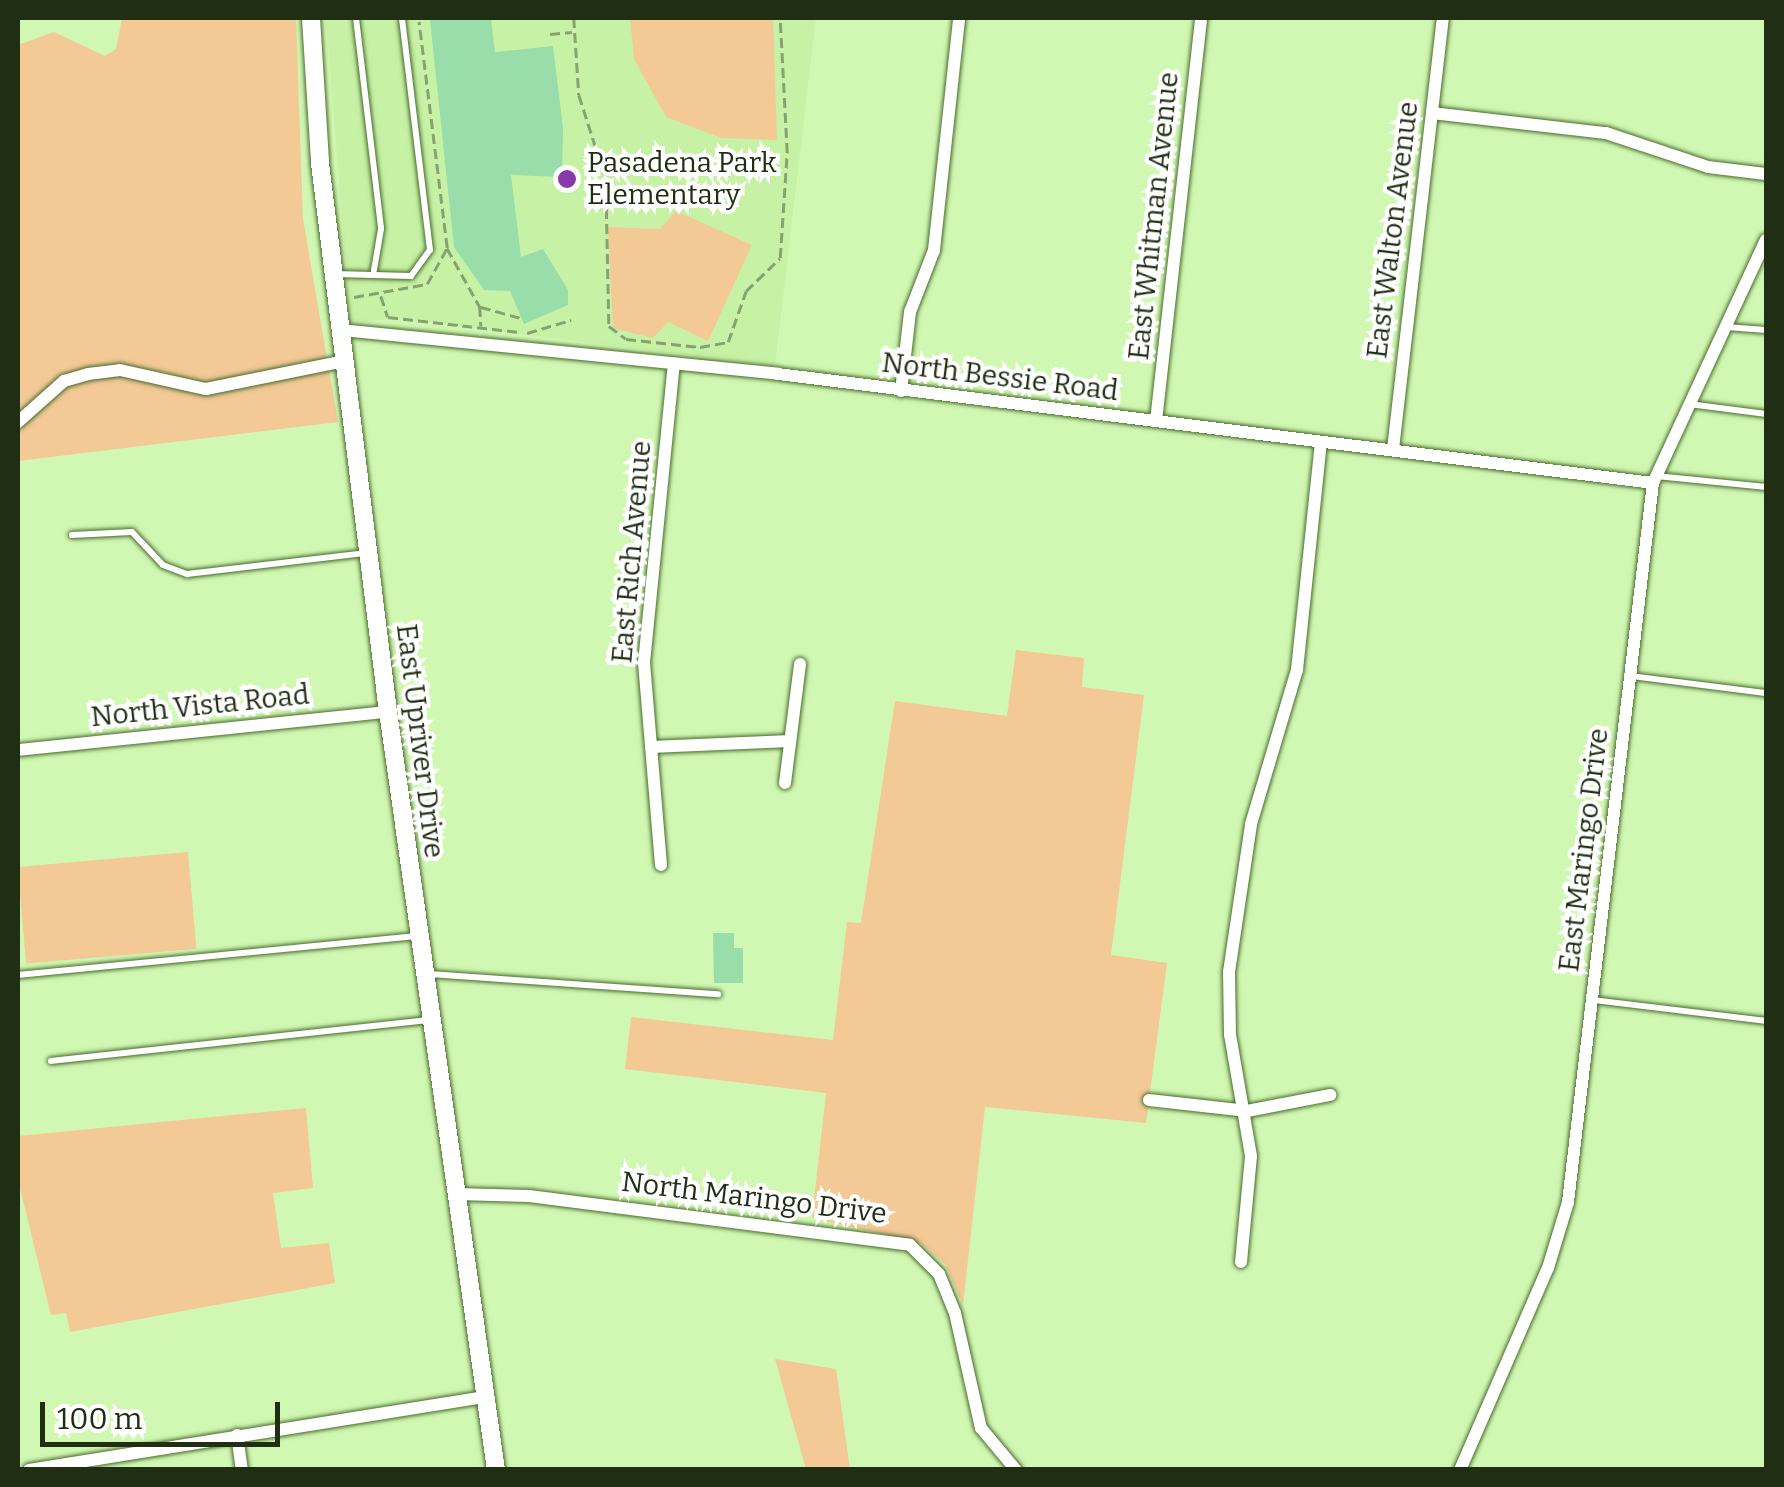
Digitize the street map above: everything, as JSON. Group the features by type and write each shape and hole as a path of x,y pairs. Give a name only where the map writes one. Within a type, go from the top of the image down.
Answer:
{"main road":[{"name":"East Upriver Drive","path":"311,18 334,274 388,712 496,1470"}],"street":[{"path":"902,391 910,312 934,250 960,18"},
{"name":"East Whitman Avenue","path":"1156,421 1201,18"},
{"name":"East Walton Avenue","path":"1394,449 1443,18"},
{"path":"1432,114 1606,133 1708,167 1766,174"},
{"name":"East Maringo Drive","path":"1460,1470 1548,1268 1568,1202 1654,480 1725,327 1760,272 1766,240"},
{"name":"North Bessie Road","path":"341,330 674,364 1654,480"},
{"path":"18,422 64,382 88,374 120,370 206,389 345,361"},
{"name":"East Rich Avenue","path":"661,865 645,637 674,364"},
{"path":"1241,1262 1247,1111 1230,1035 1229,972 1251,824 1296,670 1321,442"},
{"path":"785,783 800,664"},
{"name":"North Vista Road","path":"18,750 388,712"},
{"path":"651,748 790,741"},
{"path":"1148,1100 1247,1111 1330,1095"},
{"name":"North Maringo Drive","path":"456,1194 529,1196 910,1244 939,1274 955,1313 980,1428 1016,1470"},
{"path":"28,1470 486,1396"},
{"path":"237,1435 242,1470"}],"lane":[{"path":"356,18 381,230 374,270"},
{"path":"334,274 374,270 411,276 430,250 402,18"},
{"path":"1725,327 1766,330"},
{"path":"1688,404 1766,414"},
{"path":"1654,480 1766,487"},
{"path":"72,535 132,532 163,566 187,574 368,553"},
{"path":"1630,676 1766,693"},
{"path":"18,975 417,936"},
{"path":"423,975 718,994"},
{"path":"1592,1000 1766,1020"},
{"path":"51,1061 430,1020"}],"path":[{"path":"574,18 579,95 606,179 609,326 626,339 716,346 728,342 746,291 780,258 787,154 780,18"},
{"path":"550,34 574,32"},
{"path":"447,248 480,306 481,327"},
{"path":"380,294 384,316 529,333 571,320"},
{"path":"480,306 521,318"}],"shaded area":[{"path":"122,18 296,18 303,219 338,422 18,461 18,45 54,32 105,56 116,49"},
{"name":"Pasadena Park Elementary","path":"326,18 816,18 775,366 401,319 350,322"},
{"path":"630,18 773,18 777,140 721,138 666,117 634,59"},
{"path":"676,211 752,245 708,341 668,322 653,338 613,328 608,227 660,229"},
{"path":"1016,650 1084,658 1082,687 1144,695 1111,955 1167,963 1146,1123 985,1107 963,1305 945,1264 919,1242 812,1218 826,1093 625,1069 631,1017 833,1040 847,922 861,923 895,701 1007,716"},
{"path":"188,852 196,949 26,964 18,867"},
{"path":"306,1108 313,1188 273,1193 281,1248 329,1243 335,1283 70,1332 66,1313 51,1315 18,1180 18,1136"},
{"path":"775,1359 836,1369 850,1469 806,1469"}],"building":[{"path":"491,18 495,52 553,46 563,128 562,177 511,175 521,257 543,249 568,290 568,305 524,324 510,291 484,290 454,247 430,20"},
{"path":"713,933 734,933 734,948 743,948 743,983 714,983"}],"place":[{"name":"Pasadena Park Elementary","path":"567,179"}]}
